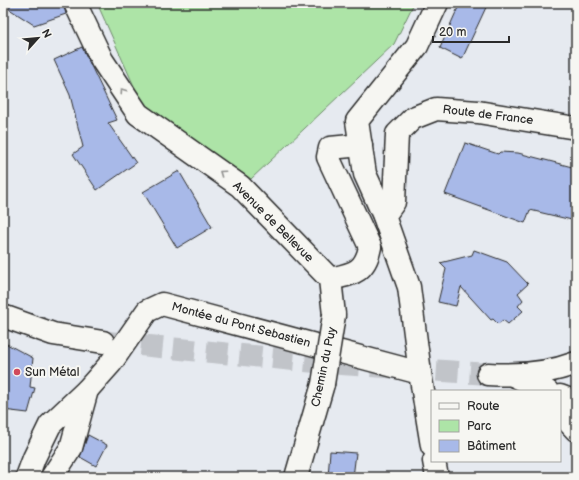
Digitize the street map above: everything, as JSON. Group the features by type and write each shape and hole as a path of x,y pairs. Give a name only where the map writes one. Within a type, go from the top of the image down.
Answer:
{"street":[{"name":"Avenue de Bellevue","path":"75,3 102,60 138,114 240,186 330,279"},
{"path":"431,440 420,373 409,287 384,216 365,174 357,121 417,46 437,3"},
{"name":"Route de France","path":"384,216 394,202 397,134 413,118 436,109 478,112 576,128"},
{"path":"330,279 354,273 368,260 370,247 328,157 330,148 361,145"},
{"name":"Chemin du Puy","path":"296,477 323,384 334,315 330,279"},
{"name":"Montée du Pont Sebastien","path":"26,477 50,425 87,390 111,363 147,311 162,304 420,373"},
{"path":"3,316 54,334 103,342"},
{"path":"488,374 515,376 543,373 576,363"},
{"path":"515,376 541,390"},
{"path":"52,477 71,448 87,390"},
{"path":"561,396 576,402"},
{"path":"561,414 576,430"},
{"path":"434,462 437,477"}],"green space":[{"path":"97,3 414,3 394,44 251,179 142,104"}],"building":[{"path":"3,3 63,3 66,14 34,25 3,5"},
{"path":"460,3 488,3 462,59 440,48"},
{"path":"82,47 117,120 108,123 136,163 97,190 73,154 83,147 70,95 54,60"},
{"path":"465,143 498,154 500,152 518,153 576,168 576,221 530,210 525,223 445,194"},
{"path":"179,171 212,227 177,248 143,192"},
{"path":"474,250 507,262 528,284 518,293 523,300 518,306 523,311 508,324 503,320 498,324 493,319 491,320 461,287 456,306 438,302 446,269 440,263 472,255"},
{"name":"Sun Métal","path":"3,342 33,358 30,387 35,388 28,413 3,410"},
{"path":"88,435 107,445 96,466 80,457"},
{"path":"330,451 356,453 353,477 328,477"}],"tunnel":[{"path":"108,342 326,363 488,374"}],"place":[{"name":"Sun Métal","path":"17,372"}]}
